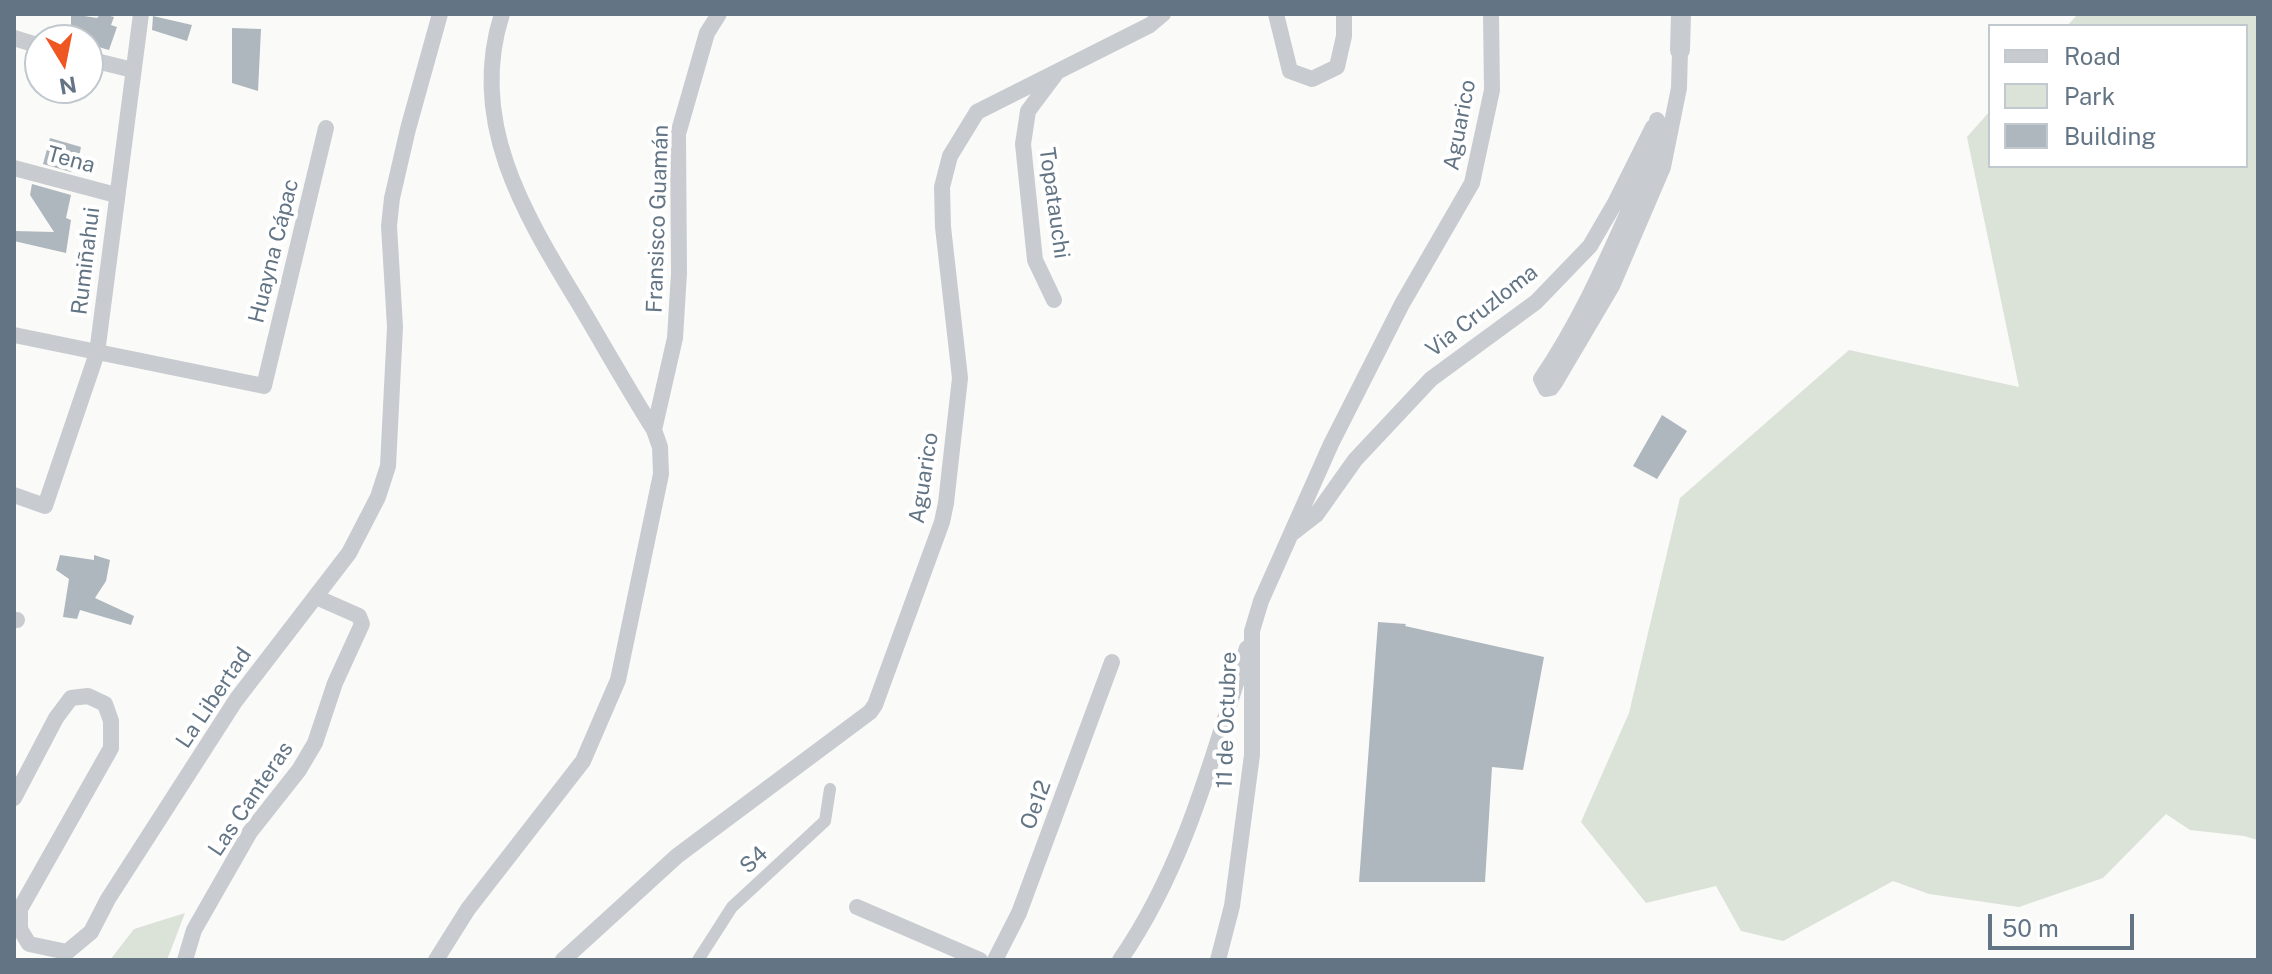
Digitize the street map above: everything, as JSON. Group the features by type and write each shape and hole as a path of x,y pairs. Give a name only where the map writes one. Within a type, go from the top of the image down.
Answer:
{"street":[{"name":"Rumiñahui","path":"14,495 45,506 97,353 141,14"},
{"name":"La Libertad","path":"14,798 56,718 71,698 88,696 105,704 111,721 111,748 20,909 20,929 29,944 67,952 91,932 108,899 236,700 349,553 378,497 388,466 395,327 389,226 392,198 440,14"},
{"path":"436,960 468,909 583,761 618,680 661,474 660,447 654,430 527,218 500,149 492,97 496,33 502,14"},
{"name":"Fransisco Guamán","path":"654,430 675,338 679,273 678,134 707,33 719,14"},
{"name":"Aguarico","path":"563,960 677,856 870,712 875,705 942,522 946,503 960,378 943,227 942,187 950,156 977,112 1150,25 1163,14"},
{"path":"1276,14 1290,71 1312,79 1337,67 1344,36 1344,14"},
{"name":"Aguarico","path":"1290,535 1331,444 1402,304 1472,183 1492,90 1491,14"},
{"path":"1657,120 1653,156 1586,305 1541,379 1546,389 1556,381 1612,286 1663,167 1679,88 1681,14"},
{"name":"Via Cruzloma","path":"1290,535 1316,515 1355,460 1431,379 1536,302 1590,246 1665,107 1680,50"},
{"path":"104,63 133,70"},
{"name":"Topatauchi","path":"1054,300 1035,260 1023,144 1028,111 1058,70"},
{"name":"Huayna Cápac","path":"97,353 264,386 326,128"},
{"name":"Tena","path":"14,168 116,195"},
{"path":"14,335 97,353"},
{"name":"11 de Octubre","path":"1218,960 1232,906 1252,755 1252,631 1261,601 1290,535"},
{"name":"Las Canteras","path":"185,960 194,930 250,832 299,770 315,743 335,683 362,624 359,616 316,597"},
{"path":"1120,960 1144,925 1188,832 1252,631"},
{"name":"Oe12","path":"995,960 1019,913 1112,662"},
{"name":"S4","path":"698,960 732,907 825,821 830,789"},
{"path":"857,907 980,960"}],"green space":[{"path":"2078,14 2258,14 2258,840 2190,830 2166,814 2103,878 2019,907 1929,894 1893,881 1783,941 1741,931 1716,886 1646,903 1581,822 1629,713 1680,498 1849,350 2019,387 1967,137 1988,113 1988,168 2248,168 2248,24 2069,24"},
{"path":"185,913 167,960 110,960 134,929"}],"building":[{"path":"71,14 97,18 101,14 114,17 111,25 117,27 109,50 104,49 104,24 71,24"},
{"path":"153,16 192,25 187,41 152,30"},
{"path":"232,28 261,29 258,91 232,83"},
{"path":"50,138 81,147 71,172 43,164"},
{"path":"32,184 71,195 66,218 71,220 66,253 14,241 14,231 54,232 30,195"},
{"path":"1662,415 1687,431 1657,479 1633,466"},
{"path":"60,555 94,560 94,555 110,560 106,581 95,598 134,616 131,625 80,610 77,619 63,617 69,579 56,570"},
{"path":"1378,622 1406,624 1544,657 1523,770 1492,767 1485,882 1359,882"}]}
